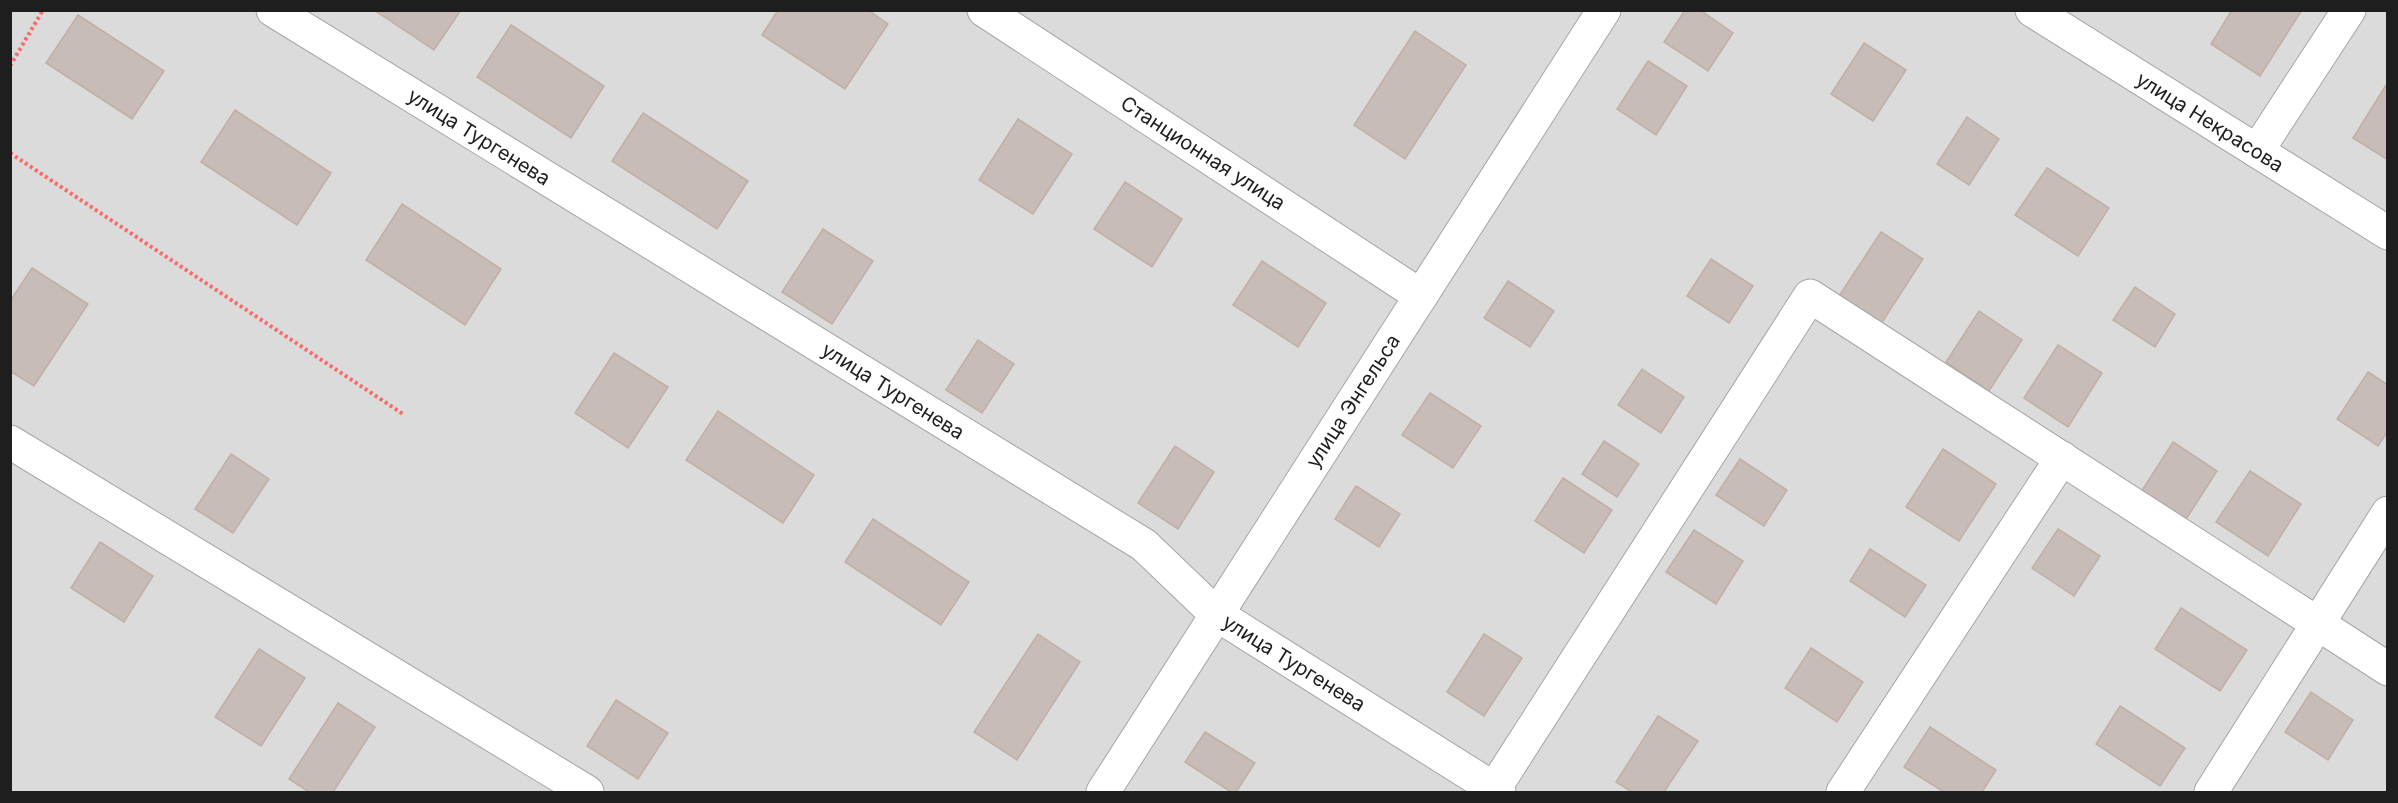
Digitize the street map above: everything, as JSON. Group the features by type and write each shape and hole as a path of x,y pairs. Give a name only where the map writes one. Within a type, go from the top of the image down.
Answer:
{"street":[{"name":"улица Тургенева","path":"273,10 1144,545 1216,614 1496,791"},
{"name":"Станционная улица","path":"984,10 1421,296"},
{"name":"улица Некрасова","path":"2032,10 2388,232"},
{"path":"2257,151 2349,10"},
{"name":"улица Энгельса","path":"1103,792 1602,11"},
{"path":"1496,791 1810,296 2388,669"},
{"path":"10,442 587,792"},
{"path":"1842,792 2062,458"},
{"path":"2211,792 2388,513"}],"path":[{"path":"10,66 43,10"},
{"path":"10,153 403,414"}],"shaded area":[{"path":"11,11 2387,11 2387,792 11,792"}],"building":[{"path":"374,10 461,10 434,50"},
{"path":"778,10 868,10 888,24 845,89 762,35"},
{"path":"1685,10 1700,10 1733,33 1708,71 1664,42"},
{"path":"2232,10 2302,10 2260,76 2211,44"},
{"path":"78,15 164,71 132,119 46,63"},
{"path":"511,25 604,86 571,138 477,77"},
{"path":"1415,31 1466,65 1405,159 1354,125"},
{"path":"1864,43 1906,70 1873,121 1831,94"},
{"path":"1648,61 1687,86 1656,135 1617,109"},
{"path":"2386,85 2388,86 2388,160 2353,138"},
{"path":"235,110 331,173 297,225 201,162"},
{"path":"643,113 748,181 717,229 612,161"},
{"path":"1967,117 1999,139 1969,185 1937,164"},
{"path":"1018,119 1072,154 1033,214 979,180"},
{"path":"2047,168 2109,208 2078,256 2015,215"},
{"path":"1125,182 1182,219 1152,267 1094,229"},
{"path":"402,204 501,269 465,325 366,260"},
{"path":"823,229 873,261 832,324 782,292"},
{"path":"1881,232 1923,259 1881,324 1839,296"},
{"path":"1711,259 1753,286 1729,323 1687,296"},
{"path":"1262,261 1326,303 1298,347 1233,305"},
{"path":"32,268 88,304 34,386 10,371 10,301"},
{"path":"1508,281 1554,311 1530,347 1484,318"},
{"path":"2135,287 2175,314 2155,347 2113,320"},
{"path":"1979,311 2022,340 1989,391 1946,362"},
{"path":"978,340 1014,364 982,413 946,390"},
{"path":"2058,345 2102,373 2068,427 2024,398"},
{"path":"614,353 668,387 628,448 575,413"},
{"path":"1642,369 1684,397 1661,433 1618,405"},
{"path":"2368,372 2388,385 2388,431 2378,446 2337,419"},
{"path":"1430,393 1481,426 1453,468 1402,435"},
{"path":"718,411 814,475 783,523 686,460"},
{"path":"1604,441 1639,464 1617,497 1582,474"},
{"path":"2173,442 2217,471 2183,524 2139,495"},
{"path":"1175,446 1214,472 1178,529 1138,503"},
{"path":"1943,449 1996,484 1959,541 1906,507"},
{"path":"231,454 269,479 233,533 195,509"},
{"path":"1740,459 1787,490 1764,526 1716,495"},
{"path":"2250,471 2301,504 2268,556 2216,522"},
{"path":"1563,478 1612,510 1584,553 1535,521"},
{"path":"1356,486 1400,514 1379,547 1335,519"},
{"path":"873,519 969,582 941,625 845,562"},
{"path":"2058,529 2100,556 2074,596 2032,568"},
{"path":"1694,530 1743,561 1716,604 1666,572"},
{"path":"100,542 153,576 124,622 71,588"},
{"path":"1870,549 1926,585 1905,617 1850,581"},
{"path":"2181,608 2247,650 2220,691 2155,649"},
{"path":"1038,634 1080,662 1017,760 974,732"},
{"path":"1484,634 1522,658 1484,716 1447,692"},
{"path":"1811,648 1863,682 1837,722 1785,688"},
{"path":"259,649 305,678 261,746 215,717"},
{"path":"2311,692 2353,720 2328,760 2285,732"},
{"path":"616,700 668,733 638,779 587,746"},
{"path":"338,703 375,727 333,792 309,792 289,779"},
{"path":"2120,706 2185,748 2160,786 2096,744"},
{"path":"1658,716 1698,741 1664,792 1632,792 1616,782"},
{"path":"1930,727 1996,770 1982,792 1944,792 1904,767"},
{"path":"1205,732 1255,763 1236,792 1231,792 1185,762"}]}
